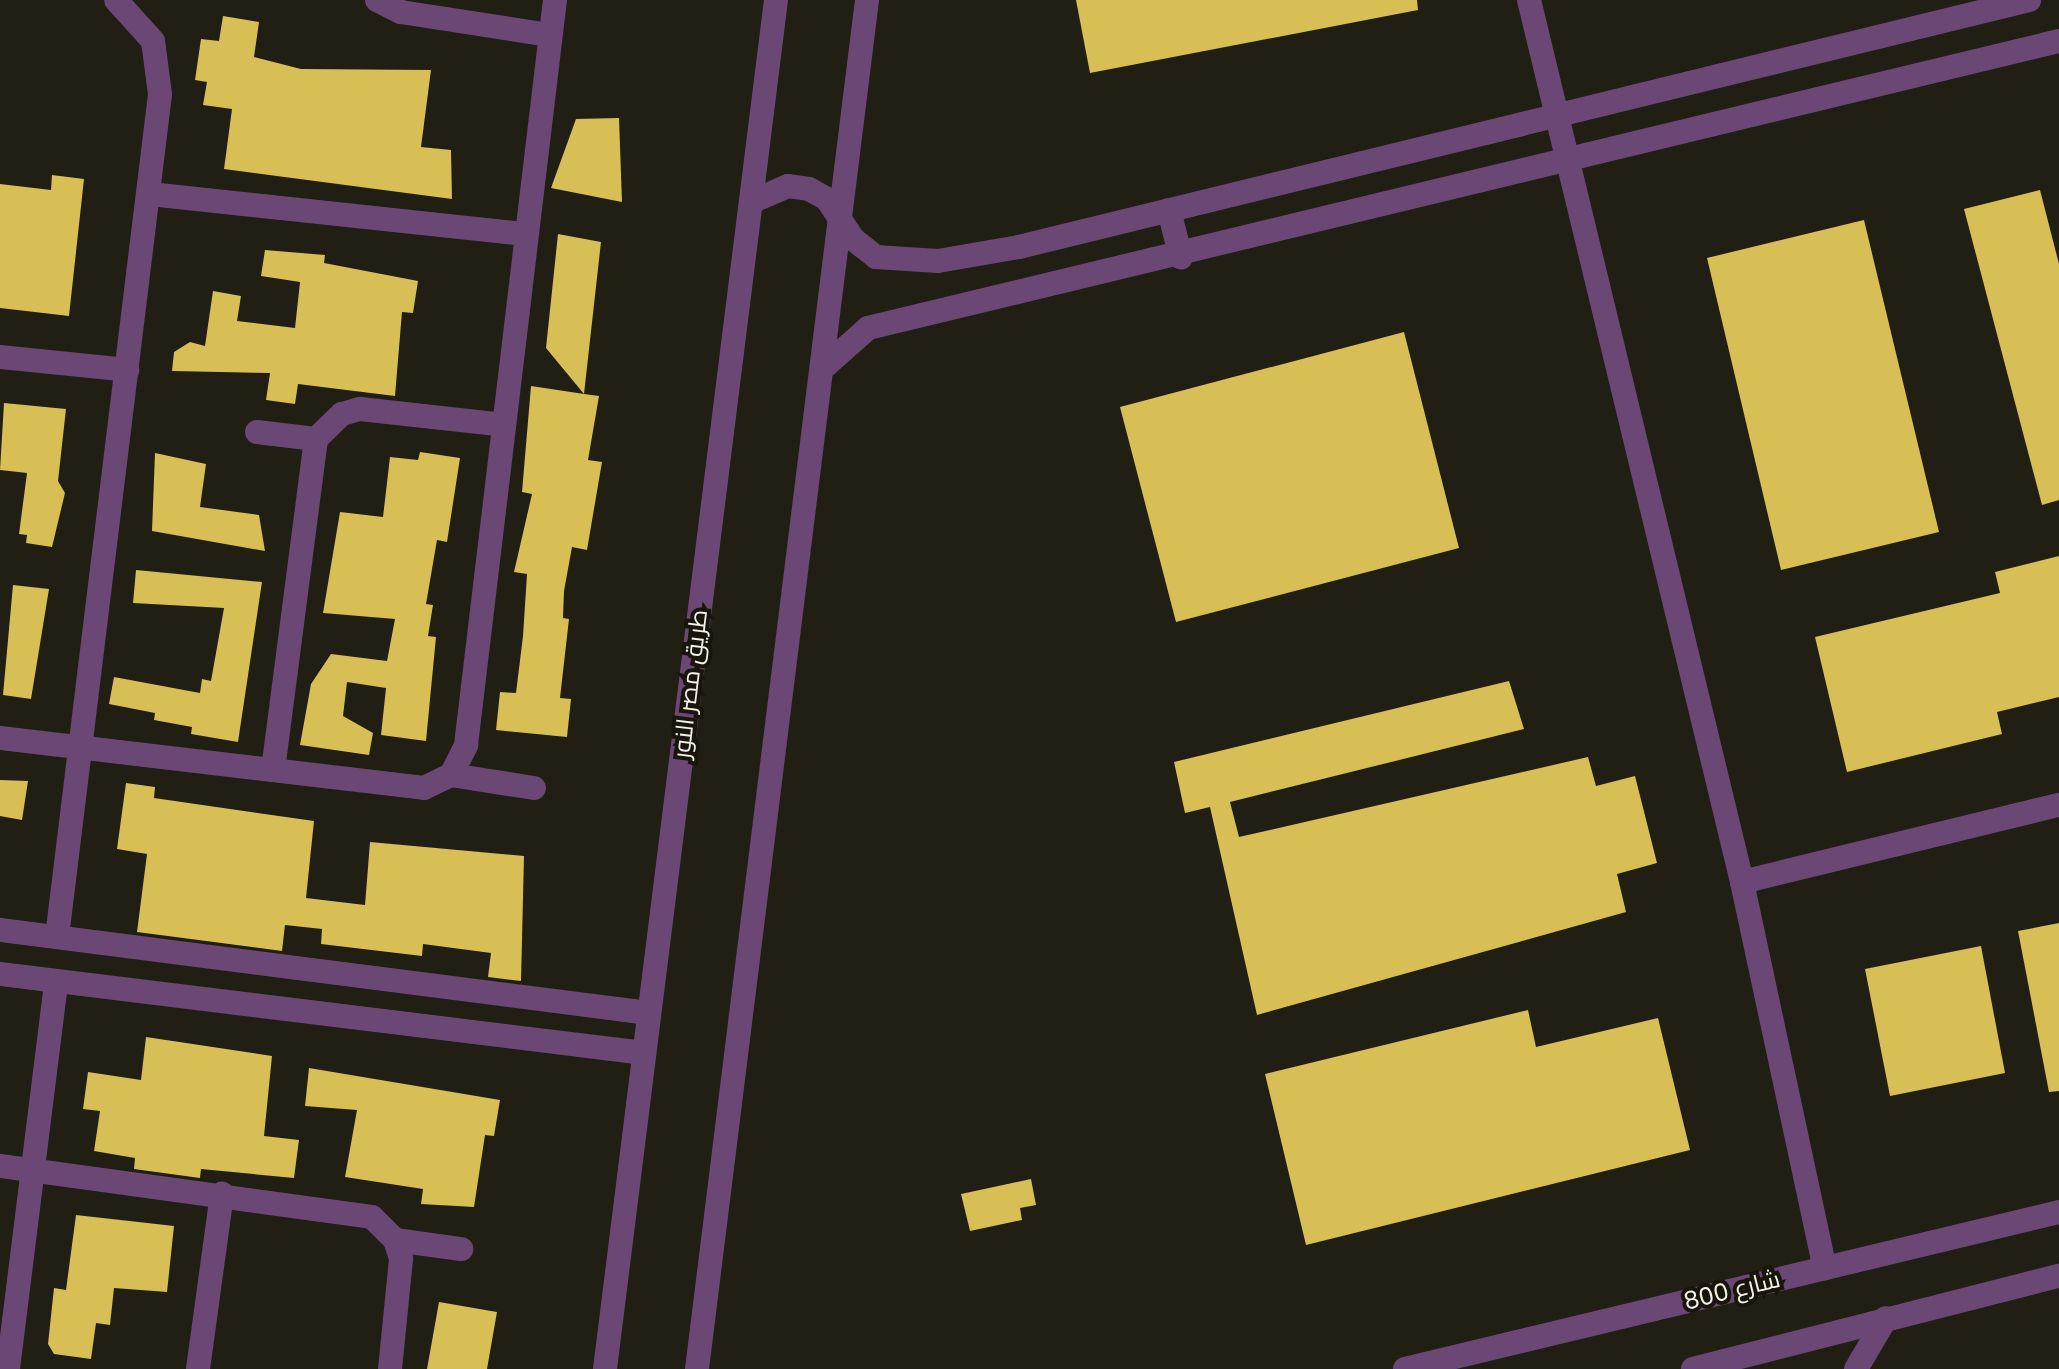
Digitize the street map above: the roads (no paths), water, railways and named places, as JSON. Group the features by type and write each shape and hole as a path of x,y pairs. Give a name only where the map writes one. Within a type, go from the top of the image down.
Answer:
{"street":[{"path":"57,937 150,194 161,67 139,18 116,0"},
{"path":"377,0 401,12 550,35"},
{"path":"451,775 466,745 555,0"},
{"name":"طريق مصر النور","path":"605,1369 776,0"},
{"path":"697,1369 867,0"},
{"path":"1529,0 1742,882 1825,1268"},
{"path":"751,202 768,191 799,188 827,199 863,250 899,263 1019,247 2029,0"},
{"path":"823,368 868,328 1181,258 2059,41"},
{"path":"150,194 526,234"},
{"path":"1169,210 1181,258"},
{"path":"0,357 127,370"},
{"path":"273,770 316,439 342,414 360,409 504,425"},
{"path":"257,432 316,439"},
{"path":"0,738 424,788 451,775 534,788"},
{"path":"1742,882 2059,805"},
{"path":"0,930 649,1013"},
{"path":"279,1008 285,965"},
{"path":"0,974 644,1053"},
{"path":"8,1369 56,981"},
{"path":"0,1166 357,1211 395,1240 461,1249"},
{"path":"198,1369 222,1194"},
{"name":"شارع 800","path":"1405,1369 2059,1212"},
{"path":"390,1369 401,1280 395,1240"},
{"path":"1693,1369 1742,1363 1886,1318 2059,1276"},
{"path":"1856,1369 1886,1318"}]}
